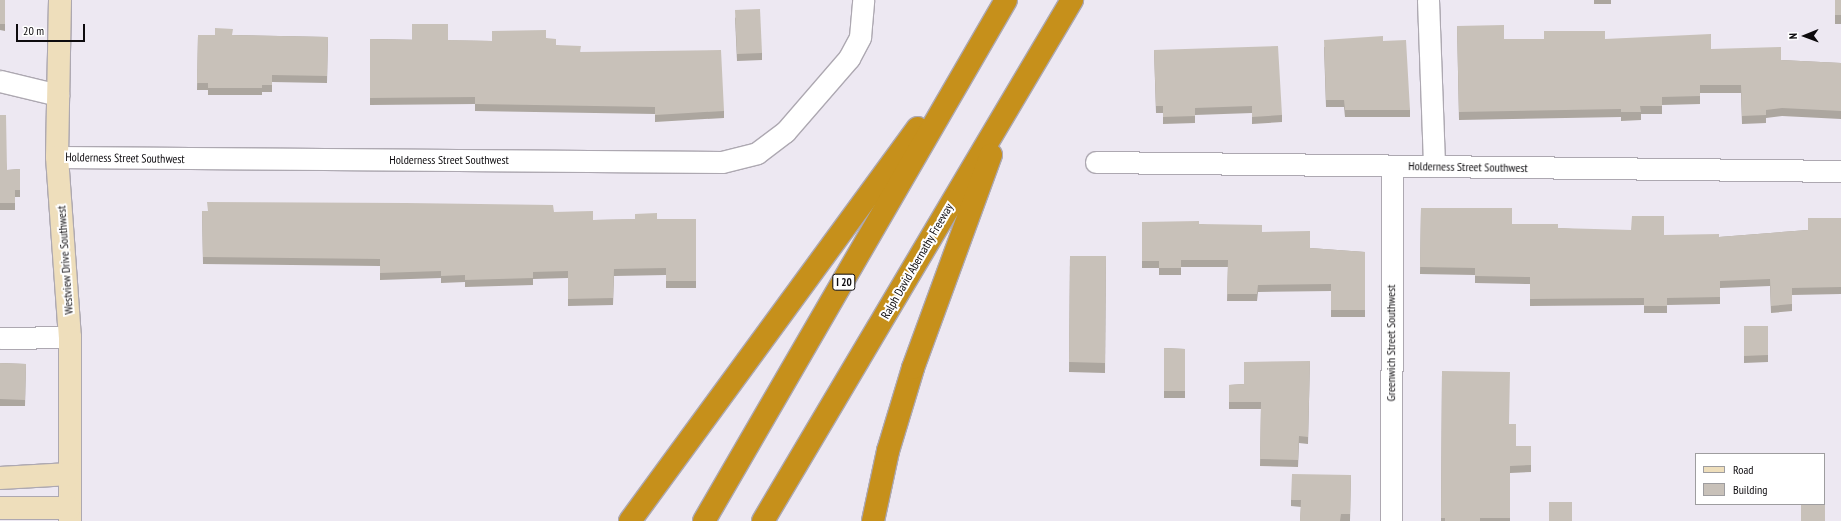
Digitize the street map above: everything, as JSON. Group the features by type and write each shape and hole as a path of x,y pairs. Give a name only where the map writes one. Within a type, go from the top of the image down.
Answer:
{"highway":[{"name":"I 20","path":"704,521 1006,0"},
{"name":"Ralph David Abernathy Freeway","path":"763,521 1072,0"},
{"path":"630,521 981,41"},
{"path":"873,521 910,375 1010,103"}],"street":[{"name":"Westview Drive Southwest","path":"60,0 57,157 70,337 70,514"},
{"name":"Holderness Street Southwest","path":"57,157 722,162 757,153 785,132 849,58 860,37 863,0"},
{"path":"1428,0 1434,166"},
{"path":"0,81 58,95"},
{"name":"Holderness Street Southwest","path":"1096,162 1841,171"},
{"name":"Greenwich Street Southwest","path":"1391,521 1392,166"},
{"path":"0,338 70,337"},
{"path":"0,478 70,474"},
{"path":"0,508 70,514"}],"building":[{"path":"0,0 5,0 5,24 0,24"},
{"path":"1835,0 1841,0 1841,15 1835,15"},
{"path":"760,9 762,53 737,54 735,10"},
{"path":"412,24 448,24 448,40 492,41 492,31 546,30 546,38 556,39 556,45 581,46 580,52 721,50 724,111 655,115 655,107 475,104 475,97 370,98 370,39 412,40"},
{"path":"1504,25 1504,39 1544,39 1544,31 1605,31 1605,39 1711,34 1711,49 1781,47 1781,60 1841,63 1841,111 1782,108 1766,110 1766,115 1742,116 1741,85 1700,85 1700,96 1662,97 1662,106 1640,106 1641,112 1621,112 1621,109 1459,112 1457,26"},
{"path":"215,28 233,29 232,35 328,37 327,76 272,75 272,85 262,85 262,88 208,88 208,83 197,83 198,35 215,35"},
{"path":"1383,36 1383,41 1406,40 1410,110 1345,110 1344,100 1326,100 1324,40"},
{"path":"1278,46 1282,115 1252,117 1252,106 1195,108 1195,116 1163,117 1163,106 1156,106 1154,50"},
{"path":"0,115 6,115 7,170 20,169 20,190 15,190 15,203 0,203"},
{"path":"207,202 553,205 554,212 593,211 593,220 635,219 635,214 657,213 657,219 696,219 696,281 666,281 666,268 614,269 613,298 568,299 568,271 533,272 533,278 465,280 465,275 441,276 441,271 380,273 380,259 203,257 202,211 208,211"},
{"path":"1421,208 1512,208 1512,224 1558,224 1558,228 1631,230 1632,216 1664,216 1664,235 1719,234 1719,237 1808,230 1808,218 1841,218 1841,287 1792,288 1792,304 1771,306 1770,279 1720,281 1720,297 1667,298 1667,306 1644,306 1644,298 1530,299 1530,277 1475,276 1475,268 1420,267"},
{"path":"1199,221 1199,224 1262,225 1262,232 1310,231 1310,248 1365,252 1365,310 1331,310 1331,284 1258,285 1257,294 1227,294 1228,260 1181,260 1181,268 1159,268 1159,261 1142,261 1142,222"},
{"path":"1070,256 1106,256 1105,363 1069,362"},
{"path":"1744,326 1768,326 1768,355 1744,356"},
{"path":"1164,348 1185,349 1185,391 1164,391"},
{"path":"1310,361 1308,437 1299,436 1298,460 1260,459 1261,402 1229,402 1229,385 1244,384 1244,362"},
{"path":"0,363 26,364 25,400 0,399"},
{"path":"1442,371 1510,372 1509,424 1516,424 1516,446 1531,446 1531,465 1510,466 1510,518 1480,518 1480,521 1445,521 1445,518 1441,518"},
{"path":"1292,474 1351,475 1350,514 1341,514 1340,521 1300,521 1301,500 1291,500"},
{"path":"1549,502 1572,502 1572,521 1549,521"},
{"path":"1801,505 1825,505 1825,521 1801,521"}]}
